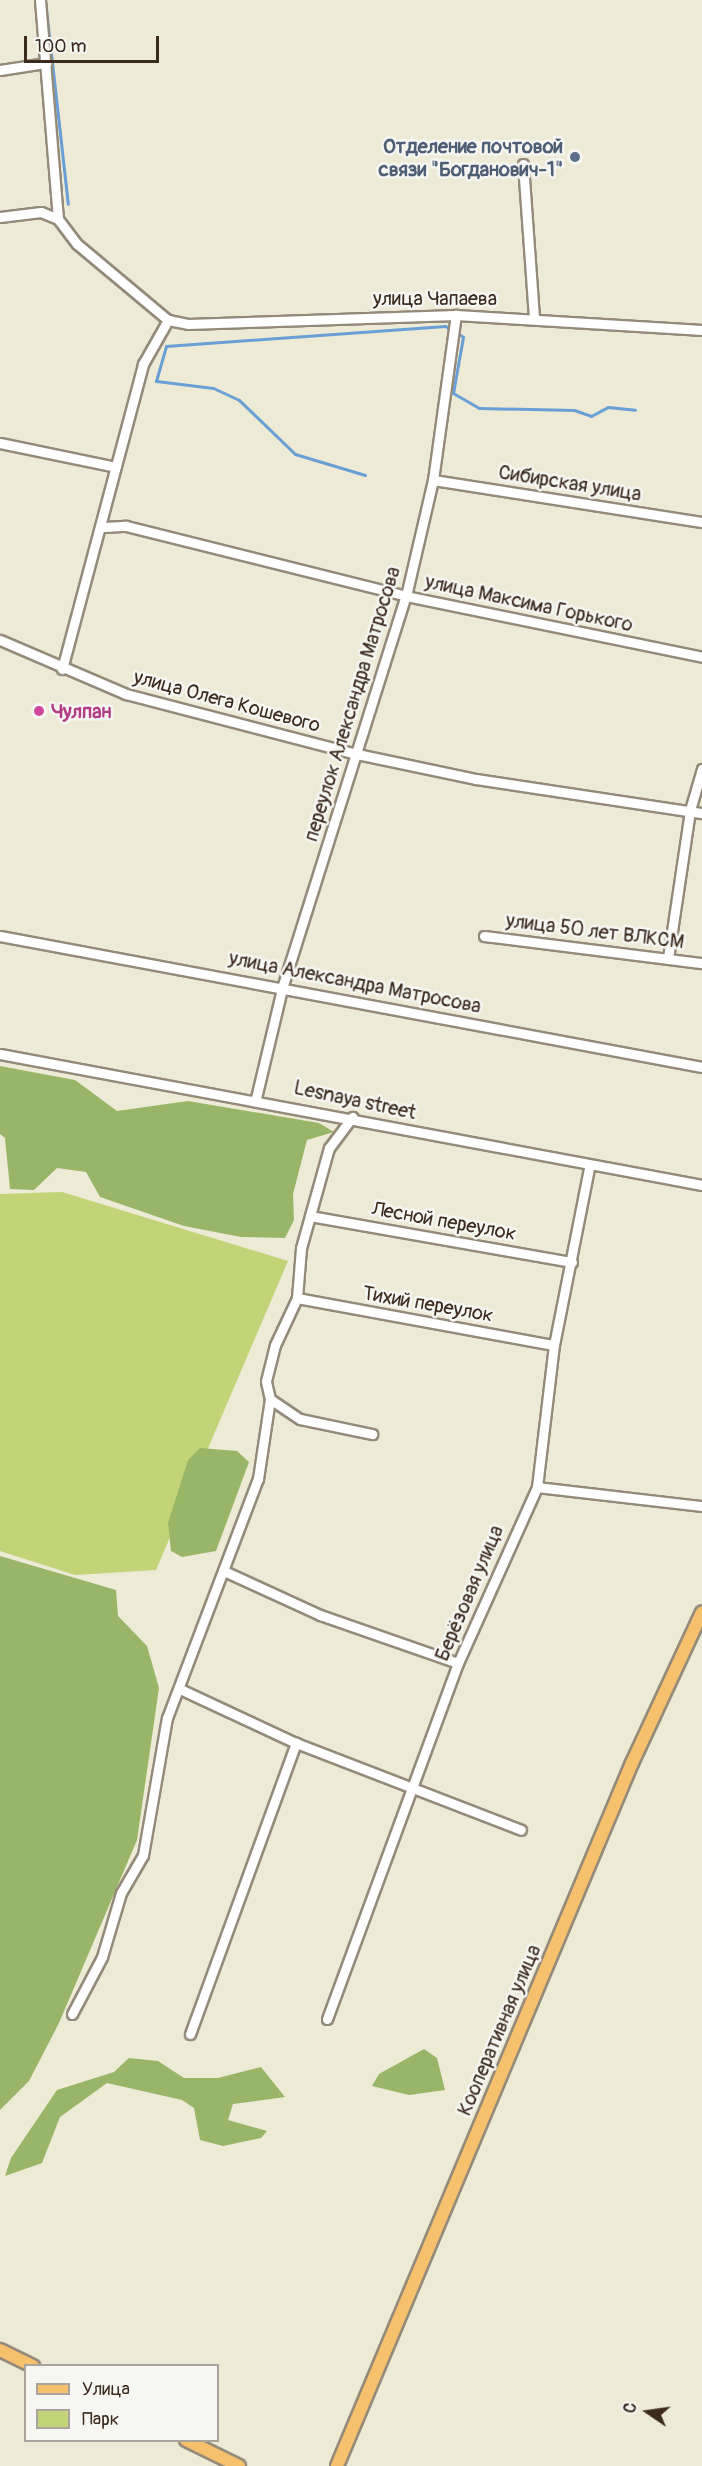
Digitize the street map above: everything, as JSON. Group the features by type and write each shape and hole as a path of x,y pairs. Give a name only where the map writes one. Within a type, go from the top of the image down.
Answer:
{"main road":[{"name":"Кооперативная улица","path":"337,2466 632,1763 702,1612"},
{"path":"0,2350 29,2364"},
{"path":"190,2442 239,2466"}],"street":[{"path":"40,0 58,219"},
{"path":"0,70 46,63"},
{"path":"523,164 534,317"},
{"path":"0,218 41,212 58,219 77,244 168,320 143,364 116,467 104,527 63,669"},
{"name":"улица Чапаева","path":"168,320 188,324 456,315 534,317 702,330"},
{"name":"переулок Александра Матросова","path":"256,1098 283,985 406,596 433,480 456,315"},
{"path":"0,443 116,467"},
{"name":"Сибирская улица","path":"433,480 702,522"},
{"name":"улица Максима Горького","path":"104,527 126,525 406,596 702,657"},
{"name":"улица Олега Кошевого","path":"0,640 63,669 126,694 357,754 476,779 702,813"},
{"path":"668,958 690,810 702,769"},
{"name":"улица Александра Матросова","path":"0,936 283,985 702,1067"},
{"name":"улица 50 лет ВЛКСМ","path":"484,936 702,963"},
{"name":"Lesnaya street","path":"0,1054 256,1098 590,1168 702,1185"},
{"path":"72,2014 102,1957 121,1893 143,1855 155,1808 154,1772 167,1718 180,1689 258,1479 270,1399 266,1381 275,1345 297,1298 310,1216 329,1148 352,1117"},
{"name":"Берёзовая улица","path":"327,2019 458,1663 537,1487 554,1345 590,1168"},
{"name":"Лесной переулок","path":"310,1216 572,1263"},
{"name":"Тихий переулок","path":"297,1298 554,1345"},
{"path":"270,1399 300,1419 372,1434"},
{"path":"537,1487 702,1506"},
{"path":"224,1571 320,1615 458,1663"},
{"path":"180,1689 296,1743 521,1830"},
{"path":"190,2034 296,1743"}],"green space":[{"path":"0,1066 75,1080 117,1111 188,1101 319,1123 334,1132 307,1140 293,1194 294,1220 285,1238 241,1237 184,1226 100,1197 86,1172 57,1168 34,1190 10,1189 5,1138 0,1134"},
{"path":"62,1192 288,1261 156,1570 75,1575 0,1551 0,1194"},
{"path":"200,1448 237,1451 249,1462 216,1551 182,1557 171,1551 168,1523 188,1460"},
{"path":"0,1556 116,1590 118,1616 147,1646 159,1688 137,1840 59,2023 29,2081 0,2110"},
{"path":"424,2049 437,2058 445,2090 409,2095 372,2086 379,2074"},
{"path":"129,2058 158,2061 184,2078 218,2078 261,2067 285,2097 233,2104 228,2120 267,2131 261,2138 223,2146 200,2140 194,2108 182,2100 107,2083 60,2117 42,2163 5,2176 11,2158 57,2090 114,2072"}],"waterway":[{"path":"45,0 68,204"},
{"path":"365,475 295,454 239,400 213,388 156,381 166,346 445,326 463,337 453,393 479,408 574,410 591,416 608,407 635,410"}],"place":[{"name":"Отделение почтовой связи \"Богданович-1\"","path":"575,157"},
{"name":"Чулпан","path":"39,711"}]}
